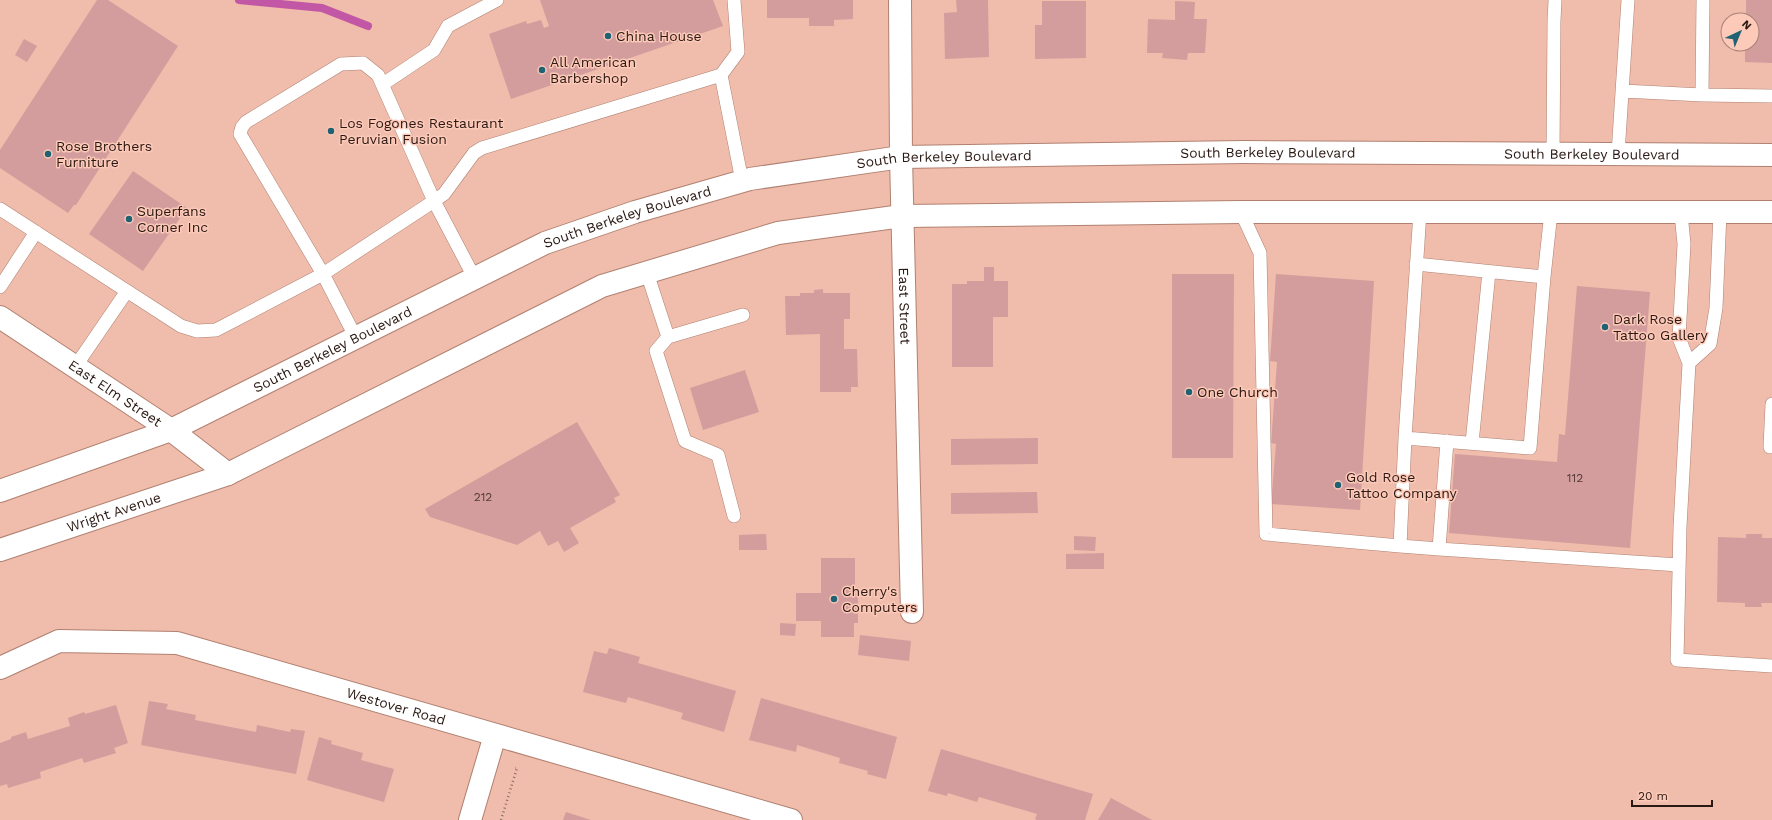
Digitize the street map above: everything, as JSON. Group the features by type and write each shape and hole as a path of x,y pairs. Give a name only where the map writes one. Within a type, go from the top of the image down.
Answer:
{"street":[{"name":"East Street","path":"900,0 902,216 912,612"},
{"name":"South Berkeley Boulevard","path":"172,430 474,277 546,243 635,212 742,181 901,157 1244,152 1772,155"},
{"path":"228,474 602,286 778,233 902,216 1241,212 1772,212"},
{"name":"East Elm Street","path":"0,317 172,430 228,474"},
{"path":"0,490 172,430"},
{"name":"Wright Avenue","path":"0,550 228,474"},
{"name":"Westover Road","path":"0,668 59,641 177,642 791,820"},
{"path":"470,820 495,735"}],"lane":[{"path":"383,84 434,50 448,26 497,0"},
{"path":"0,209 181,326 197,331 216,330 323,274 434,201 444,194 474,152 482,148 720,75 738,52 734,0"},
{"path":"1552,154 1555,0"},
{"path":"1618,154 1628,0"},
{"path":"1702,95 1703,0"},
{"path":"356,338 323,274 240,134 242,127 246,122 341,64 363,63 378,75 434,201 474,277"},
{"path":"720,75 742,181"},
{"path":"1623,90 1702,95 1772,96"},
{"path":"1241,212 1260,253 1266,534 1439,549 1679,565"},
{"path":"1400,546 1405,438 1420,212"},
{"path":"1405,438 1530,448 1544,277 1551,212"},
{"path":"1682,213 1684,244 1679,338 1689,363 1679,565 1677,660 1772,666"},
{"path":"1689,363 1710,344 1716,308 1720,213"},
{"path":"0,287 36,232"},
{"path":"1416,264 1544,277"},
{"path":"1472,443 1490,272"},
{"path":"647,273 668,337"},
{"path":"75,367 127,291"},
{"path":"734,516 718,456 685,442 656,351 668,337 743,315"},
{"path":"1770,447 1772,404"},
{"path":"1439,549 1447,441"}],"building":[{"path":"97,0 108,0 178,46 76,205 74,205 68,213 0,168 0,150"},
{"path":"540,0 713,0 723,26 511,99 489,34 526,21 527,24 541,20 544,28 549,26"},
{"path":"767,0 853,0 853,19 834,20 834,26 809,26 809,18 767,18"},
{"path":"956,0 988,0 989,57 945,59 944,13 957,12"},
{"path":"1746,0 1772,0 1772,63 1745,62 1745,52 1760,52 1760,12 1746,12"},
{"path":"1042,1 1086,1 1086,58 1035,59 1035,25 1042,25"},
{"path":"1175,1 1195,2 1194,19 1207,19 1205,53 1188,53 1187,60 1162,58 1163,53 1147,53 1148,19 1175,20"},
{"path":"24,39 37,46 27,62 15,55"},
{"path":"133,171 187,208 143,271 89,234"},
{"path":"984,267 994,267 994,281 1008,281 1008,317 993,317 993,367 952,367 952,284 967,284 967,281 984,281"},
{"path":"1172,274 1234,274 1233,458 1172,458"},
{"path":"1276,274 1374,281 1360,510 1271,504 1276,444 1271,443 1277,362 1270,361"},
{"path":"1577,286 1650,292 1630,548 1449,533 1455,454 1557,462 1559,434 1565,435"},
{"path":"823,289 823,293 850,293 850,319 844,319 844,349 857,349 858,387 851,387 851,392 820,392 820,334 786,335 785,296 800,296 800,293 814,293 814,290"},
{"path":"745,370 759,412 703,430 690,388"},
{"path":"577,422 620,495 614,498 616,502 570,528 579,543 564,552 558,541 548,546 540,531 517,545 430,517 425,509"},
{"path":"1038,438 1038,464 951,465 951,439"},
{"path":"1037,492 1038,513 951,514 951,493"},
{"path":"766,534 767,550 739,550 739,535"},
{"path":"1746,534 1762,534 1762,538 1772,538 1772,603 1761,603 1762,607 1745,607 1745,603 1717,602 1718,537 1746,538"},
{"path":"1074,536 1096,537 1095,551 1074,550"},
{"path":"1104,553 1104,569 1066,569 1066,554"},
{"path":"821,558 855,558 855,590 858,590 858,623 854,623 854,637 821,637 821,621 796,621 796,593 821,593"},
{"path":"780,623 796,624 795,636 780,635"},
{"path":"860,635 911,641 909,661 858,655"},
{"path":"609,648 640,657 638,663 736,691 724,732 681,719 683,713 628,697 626,703 583,692 594,651 607,654"},
{"path":"761,698 897,737 886,779 867,774 868,771 839,763 840,758 797,745 796,752 749,740"},
{"path":"149,701 168,704 166,709 196,715 195,720 256,732 257,725 290,732 291,729 305,731 296,774 141,745"},
{"path":"116,705 128,743 114,748 116,753 84,763 82,758 40,772 41,778 8,788 7,784 0,786 0,743 11,739 11,737 26,732 28,739 70,726 68,718 84,712 85,714"},
{"path":"319,737 332,741 331,744 363,753 361,760 394,769 384,802 307,780"},
{"path":"941,749 1093,794 1085,820 1037,820 1035,819 1037,814 979,797 977,802 948,793 947,796 928,791"},
{"path":"1111,798 1152,820 1098,820"},
{"path":"566,812 591,820 563,820"}],"waterway":[{"path":"239,0 322,8 368,26"}],"place":[{"name":"China House","path":"608,36"},
{"name":"All American Barbershop","path":"542,70"},
{"name":"Los Fogones Restaurant Peruvian Fusion","path":"331,131"},
{"name":"Rose Brothers Furniture","path":"48,154"},
{"name":"Superfans Corner Inc","path":"129,219"},
{"name":"Dark Rose Tattoo Gallery","path":"1605,327"},
{"name":"One Church","path":"1189,392"},
{"name":"Gold Rose Tattoo Company","path":"1338,485"},
{"name":"Cherry's Computers","path":"834,599"}]}
